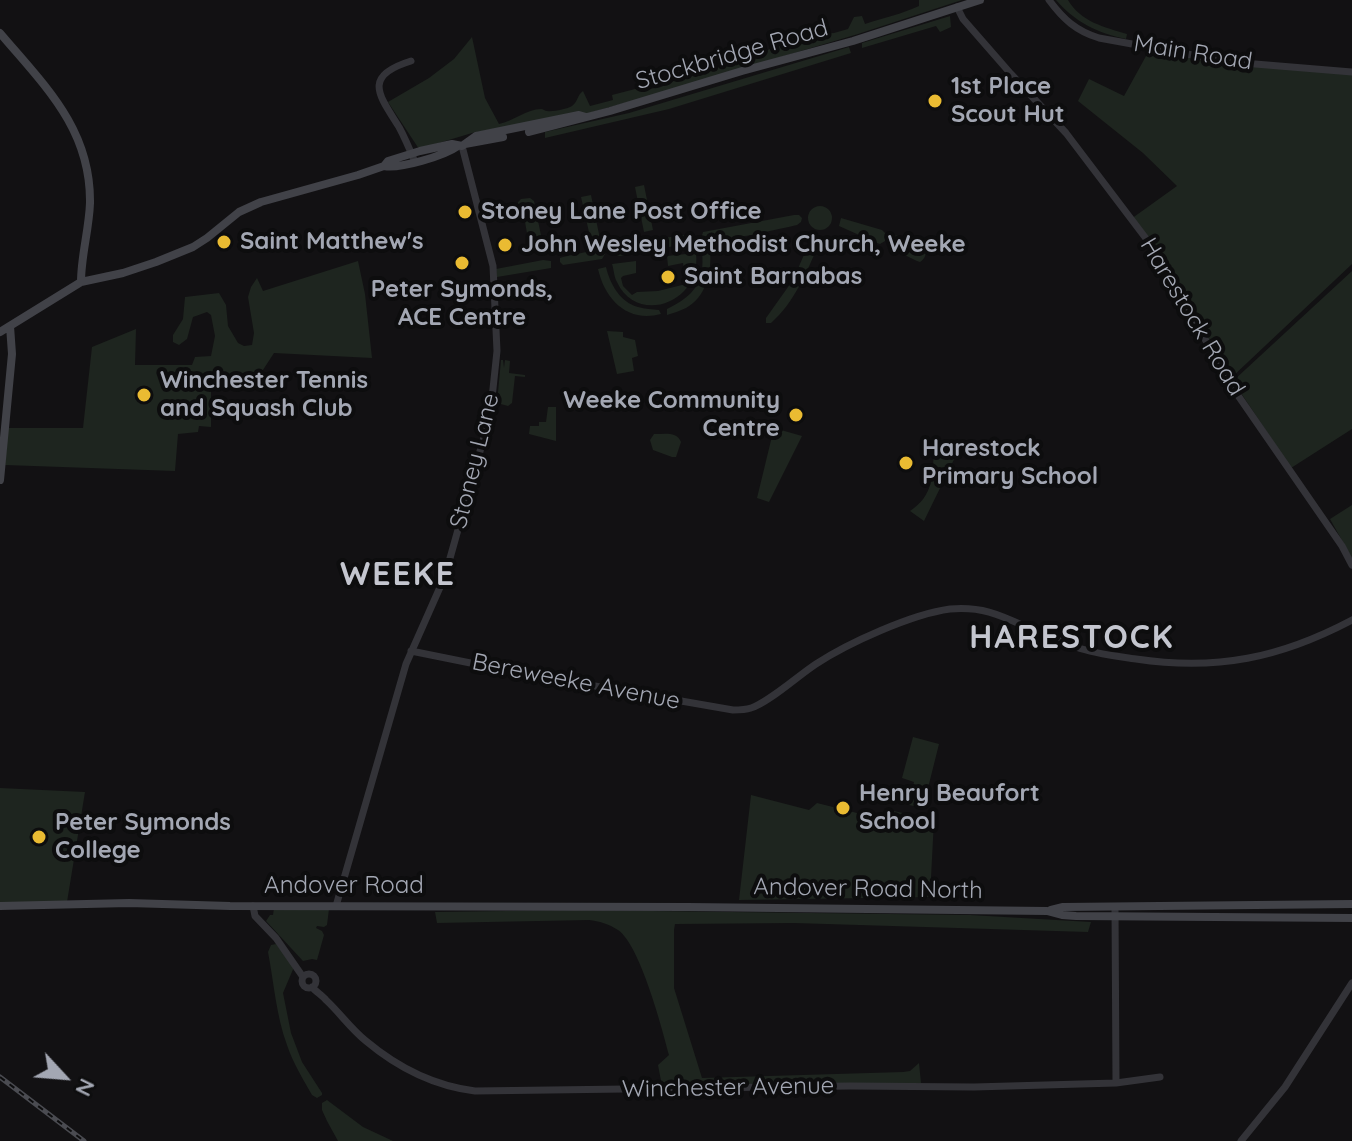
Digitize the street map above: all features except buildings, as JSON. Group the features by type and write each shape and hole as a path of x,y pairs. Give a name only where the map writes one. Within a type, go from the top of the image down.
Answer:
{"main road":[{"name":"Stockbridge Road","path":"0,332 81,282 123,273 193,247 239,212 261,202 462,145 565,124 853,41 980,0"},
{"path":"0,33 58,104 73,126 82,148 90,182 90,205 81,282"},
{"path":"0,480 12,354 10,326"},
{"name":"Andover Road","path":"0,906 129,903 688,907"},
{"name":"Andover Road North","path":"1115,911 1352,904"},
{"name":"Andover Road North","path":"688,907 1047,911 1063,907 1352,918"}],"street":[{"name":"Main Road","path":"1049,0 1070,24 1099,38 1231,62 1352,72"},
{"name":"Harestock Road","path":"957,7 982,41 1066,133 1160,257 1228,381 1352,565"},
{"path":"411,61 387,71 379,88 382,100 413,158"},
{"name":"Stoney Lane","path":"336,906 396,696 411,651 445,576 487,426 495,380 497,340 493,266 462,145"},
{"name":"Bereweeke Avenue","path":"411,651 733,710 751,708 763,702 814,665 852,644 937,611 981,609 1081,648 1144,661 1190,665 1229,662 1295,647 1352,620"},
{"name":"Winchester Avenue","path":"253,906 255,916 305,975 302,982 305,987 314,985 353,1029 385,1056 403,1067 459,1089 974,1087 1116,1083 1160,1077"},
{"path":"1115,911 1116,1083"},
{"path":"1241,1141 1285,1087 1352,983"}],"shaded area":[{"path":"919,0 962,0 858,34 585,114 472,133 419,149 388,102 454,59 472,37 485,98 499,124 536,110 553,111 570,107 583,91 590,106 613,100 612,95 639,88 661,87 696,70 810,35 848,29 854,17 862,16 865,24 899,14 919,6"},
{"path":"1056,0 1068,0 1086,19 1127,34 1126,39 1087,26"},
{"path":"950,16 951,27 940,32 936,26 862,48 862,43"},
{"path":"849,47 851,53 669,109 545,138 545,132 629,113"},
{"path":"1151,47 1231,62 1352,73 1352,264 1231,378 1160,257 1131,219 1177,186 1143,153 1078,101 1089,79 1124,96"},
{"path":"644,185 653,230 644,232 635,187"},
{"path":"591,195 600,239 591,241 581,197"},
{"path":"530,198 534,201 544,250 526,253 524,246 529,245 523,210 518,210 518,202"},
{"path":"820,206 829,209 832,218 829,227 820,230 811,227 808,218 811,209"},
{"path":"794,215 802,218 797,225 733,238 701,239 703,232"},
{"path":"841,218 882,230 886,234 885,241 880,244 839,226"},
{"path":"691,236 693,240 691,243 620,256 610,251 612,247"},
{"path":"894,236 924,246 925,255 920,262 890,248"},
{"path":"813,237 818,238 819,243 799,286 779,315 771,323 766,323 766,318 793,280"},
{"path":"600,249 605,254 602,259 563,265 560,262 563,257"},
{"path":"710,251 709,275 703,291 686,308 667,315 667,309 696,287 702,272 702,252"},
{"path":"696,253 695,270 689,285 679,296 666,303 652,305 639,303 626,295 616,280 612,264 636,261 636,273 621,278 623,286 632,295 686,284 683,263 668,266 667,256"},
{"path":"358,261 372,358 274,353 261,373 251,377 239,390 216,372 211,377 211,427 199,426 198,432 178,434 175,471 5,465 8,428 83,428 92,347 136,329 135,365 192,365 195,357 211,356 215,336 211,315 207,312 193,317 187,339 179,345 173,342 173,335 183,319 185,297 219,293 226,305 228,326 238,343 252,345 254,333 248,297 257,278 263,291"},
{"path":"551,261 551,268 497,277 496,269"},
{"path":"606,267 621,297 632,305 659,310 661,314 638,315 620,306 601,280 598,269"},
{"path":"1352,271 1352,429 1291,468 1233,381"},
{"path":"607,331 623,332 623,337 635,340 638,356 632,358 634,371 617,374"},
{"path":"501,360 504,368 505,360 510,361 509,373 525,375 515,376 512,403 508,406 497,403"},
{"path":"548,407 556,407 556,441 529,434 530,426 546,422"},
{"path":"774,428 802,436 769,502 757,498"},
{"path":"654,434 670,434 679,438 681,442 676,457 653,450 650,440"},
{"path":"963,441 924,521 910,511 928,492 934,451"},
{"path":"1352,505 1352,558 1330,519"},
{"path":"913,737 939,744 923,808 909,805 914,782 902,778"},
{"name":"Peter Symonds College","path":"0,788 85,792 67,902 0,903"},
{"path":"751,795 809,810 817,803 881,819 885,809 934,820 930,897 739,900"},
{"path":"274,908 329,909 327,925 316,928 324,935 317,960 303,961 266,921 273,915"},
{"path":"575,910 970,915 1091,922 1088,932 794,923 675,924 674,988 702,1078 903,1072 910,1071 919,1063 921,1083 662,1086 658,1065 669,1055 661,1026 642,969 618,930 589,920 437,923 435,912"},
{"path":"276,944 294,967 283,993 291,1033 302,1062 322,1093 317,1098 298,1071 283,1034 268,952 271,945"},
{"path":"327,1100 363,1127 393,1141 338,1141 322,1110 322,1103"}],"railway":[{"path":"0,1077 84,1141"}],"place":[{"name":"1st Place Scout Hut","path":"935,101"},
{"name":"Stoney Lane Post Office","path":"465,212"},
{"name":"Saint Matthew's","path":"224,242"},
{"name":"John Wesley Methodist Church, Weeke","path":"505,245"},
{"name":"Peter Symonds, ACE Centre","path":"462,263"},
{"name":"Saint Barnabas","path":"668,277"},
{"name":"Winchester Tennis and Squash Club","path":"144,395"},
{"name":"Weeke Community Centre","path":"796,415"},
{"name":"Harestock Primary School","path":"906,463"},
{"name":"Henry Beaufort School","path":"843,808"},
{"name":"Peter Symonds College","path":"39,837"}],"district":[{"name":"WEEKE","path":"398,575"},
{"name":"HARESTOCK","path":"1072,638"}]}
